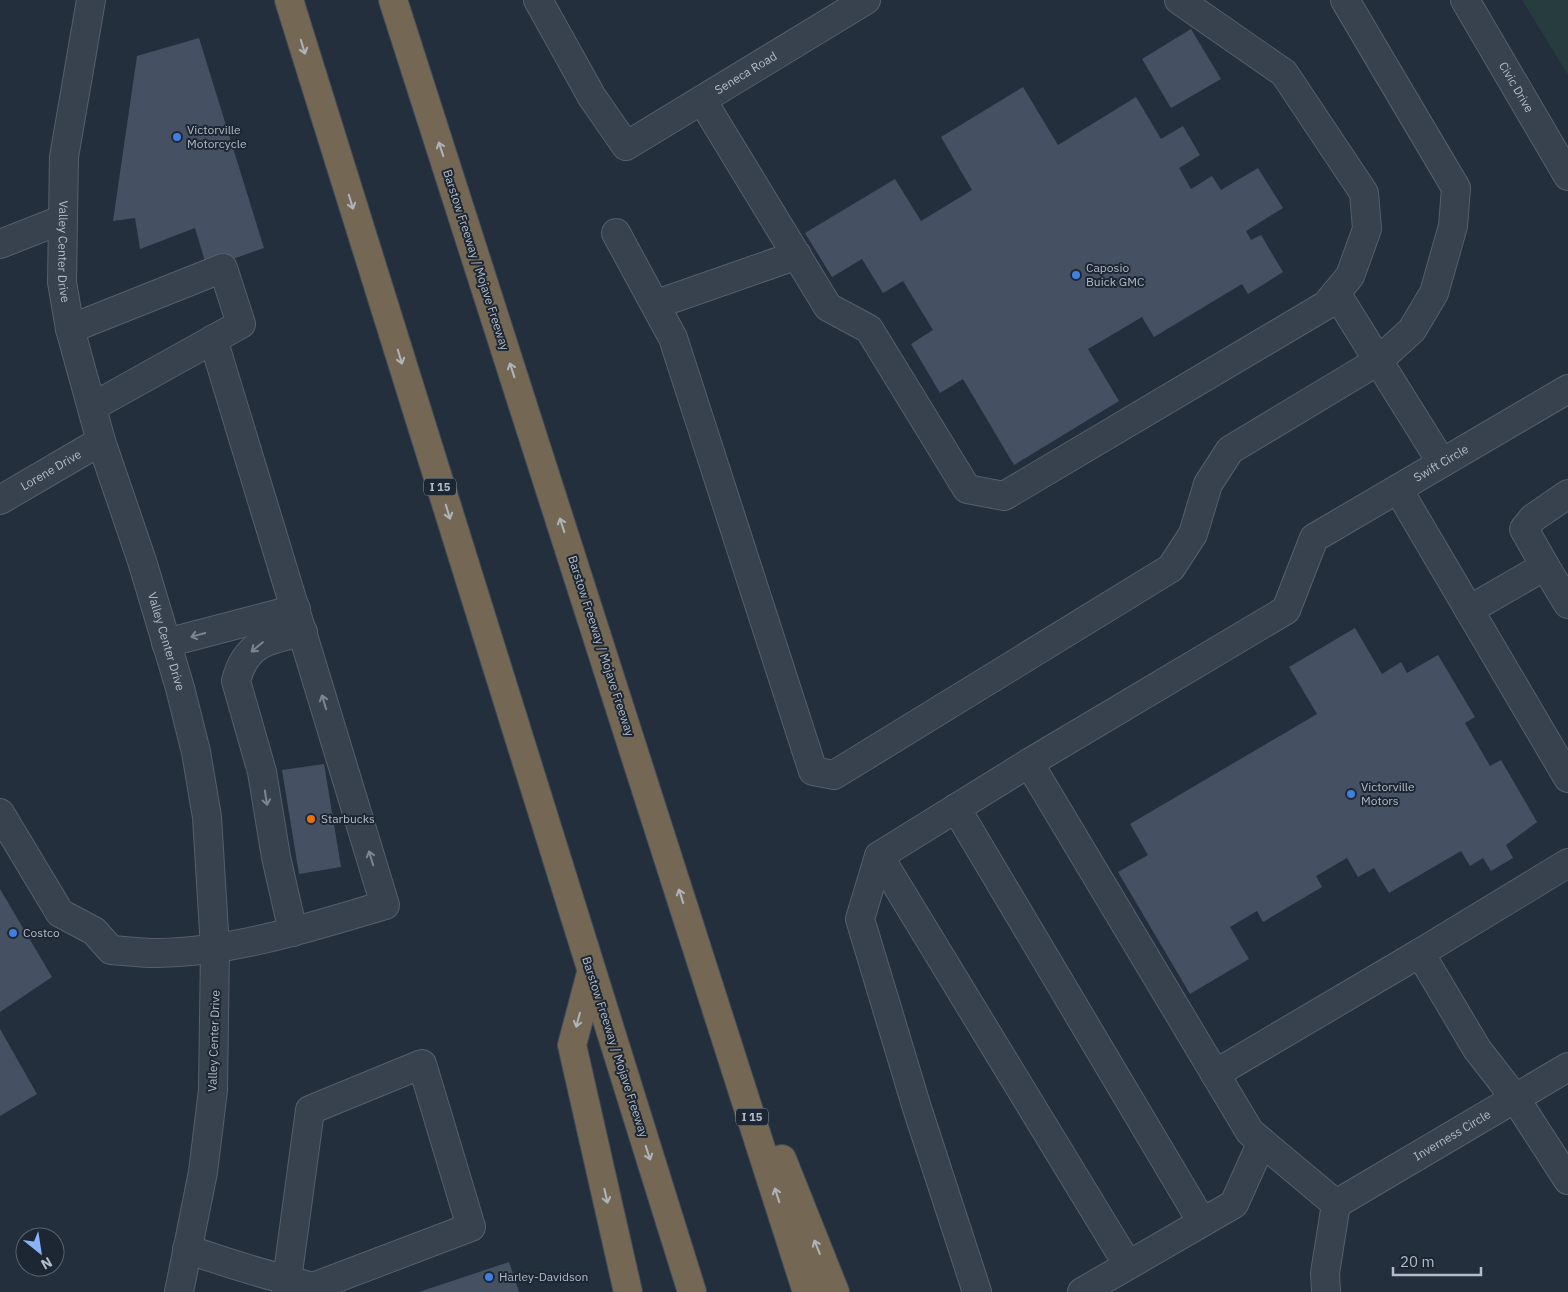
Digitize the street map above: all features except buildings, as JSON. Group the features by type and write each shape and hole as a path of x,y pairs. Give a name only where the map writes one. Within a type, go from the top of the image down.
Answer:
{"highway":[{"name":"Barstow Freeway / Mojave Freeway","path":"289,0 692,1292"},
{"name":"Barstow Freeway / Mojave Freeway","path":"393,0 807,1292"},
{"path":"696,943 835,1292"},
{"path":"591,973 572,1044 628,1292"}],"street":[{"name":"Valley Center Drive","path":"91,0 64,158 61,220 62,282 70,329 101,441 166,643 196,752 206,817 215,948 213,1090 203,1172 179,1292"},
{"name":"Seneca Road","path":"538,0 592,97 626,146 866,0"},
{"path":"702,100 828,307 869,330 967,489 1004,496 1326,305 1350,276 1367,228 1364,193 1284,73 1179,0"},
{"path":"616,233 657,304 673,338 813,770 834,775 1171,568 1193,534 1208,484 1230,450 1378,361 1412,330 1434,293 1453,226 1456,188 1345,0"},
{"name":"Civic Drive","path":"1465,0 1568,176"},
{"path":"0,244 61,220"},
{"path":"657,304 797,256"},
{"path":"70,329 223,268 241,324 92,407"},
{"path":"1336,293 1442,463"},
{"path":"0,814 60,913 94,931 111,950 158,953 215,948 293,932 385,905 213,339"},
{"name":"Swift Circle","path":"1028,763 1286,610 1314,538 1568,389"},
{"name":"Lorene Drive","path":"0,500 101,441"},
{"path":"1398,488 1568,778"},
{"path":"1568,494 1532,518 1524,529 1568,604"},
{"path":"1469,610 1545,566"},
{"path":"166,643 299,621"},
{"path":"293,932 276,856 262,772 236,681 239,668 247,656 264,641 299,621"},
{"path":"977,1292 917,1108 860,919 879,856 1028,763 1250,1132 1336,1204 1325,1272 1326,1292"},
{"path":"956,808 1202,1222"},
{"path":"879,856 1128,1265"},
{"path":"1215,1074 1568,863"},
{"path":"1420,953 1477,1048 1515,1098 1568,1180"},
{"path":"187,1249 287,1286 313,1287 471,1228 422,1064 310,1110 287,1286"},
{"name":"Inverness Circle","path":"1336,1204 1568,1067"},
{"path":"1082,1292 1234,1204 1262,1142"}],"green space":[{"path":"1522,0 1568,0 1568,75"}],"place":[{"name":"Victorville Motorcycle","path":"177,137"},
{"name":"Caposio Buick GMC","path":"1076,275"},
{"name":"Victorville Motors","path":"1351,794"},
{"name":"Starbucks","path":"311,819"},
{"name":"Costco","path":"13,933"},
{"name":"Harley-Davidson","path":"489,1277"}]}
